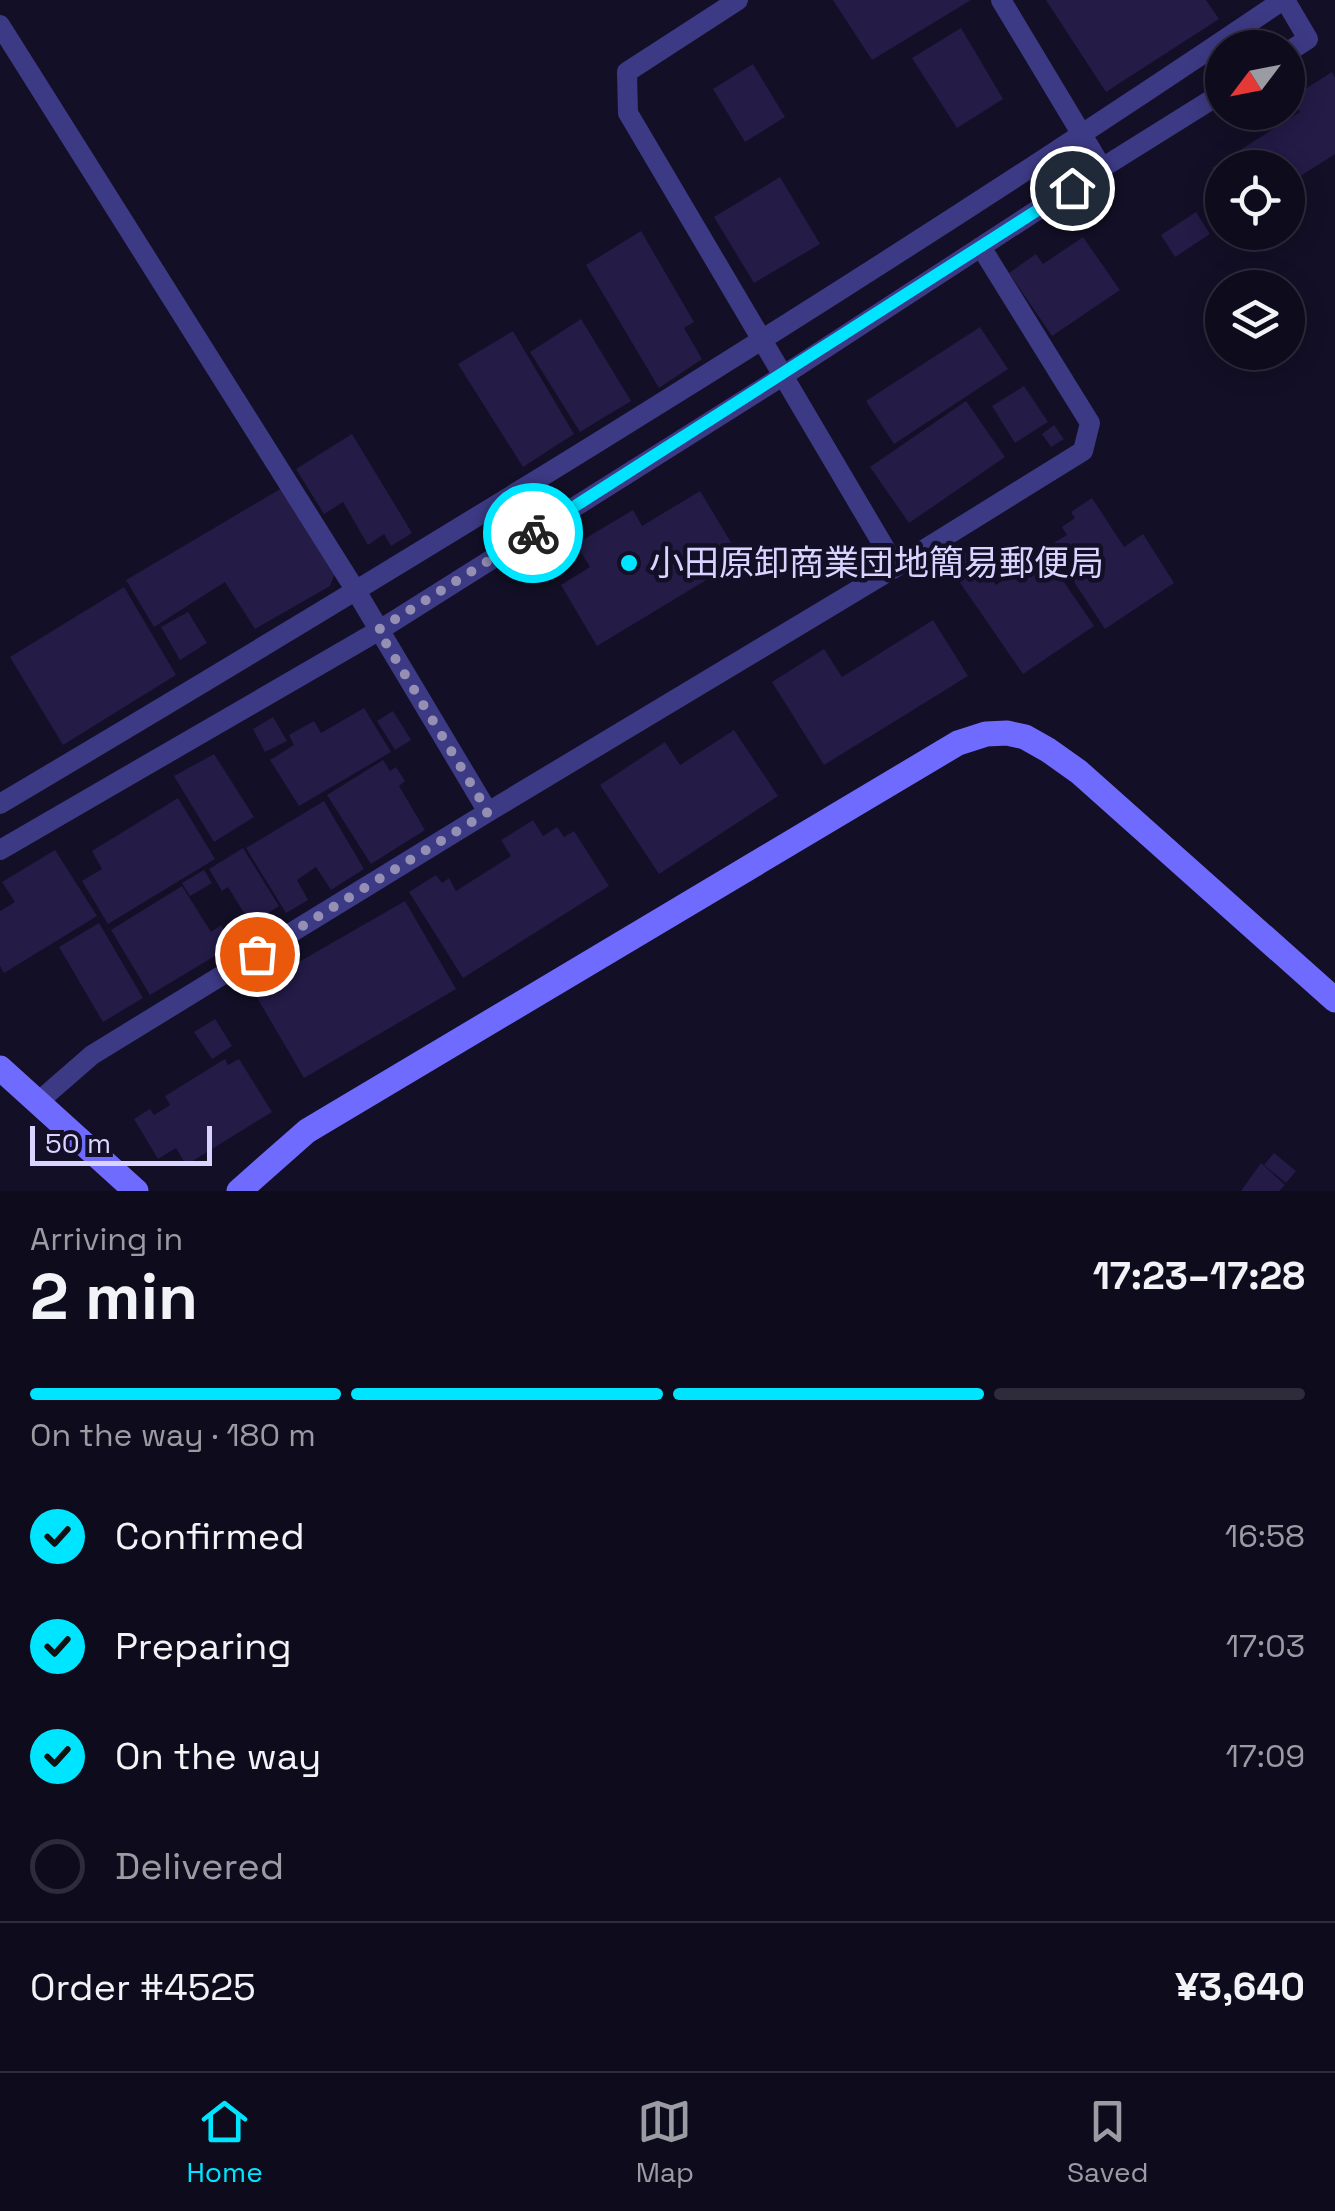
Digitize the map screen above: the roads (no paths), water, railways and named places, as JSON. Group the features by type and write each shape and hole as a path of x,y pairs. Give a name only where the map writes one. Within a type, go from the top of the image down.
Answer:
{"street":[{"path":"738,0 626,72 628,114 896,567"},
{"path":"1001,0 1102,168"},
{"path":"36,828 9,799 763,342 1084,135 1284,0 1302,30"},
{"path":"0,25 356,592 488,812"},
{"path":"0,850 378,630 784,375 1205,103"},
{"path":"38,1102 92,1055 1083,451 1090,423 981,247"},
{"path":"239,1191 307,1132 958,743 986,734 1006,733 1025,738 1079,772 1335,1000"},
{"path":"0,1068 136,1191"}],"place":[{"name":"小田原卸商業団地簡易郵便局","path":"629,563"}]}
